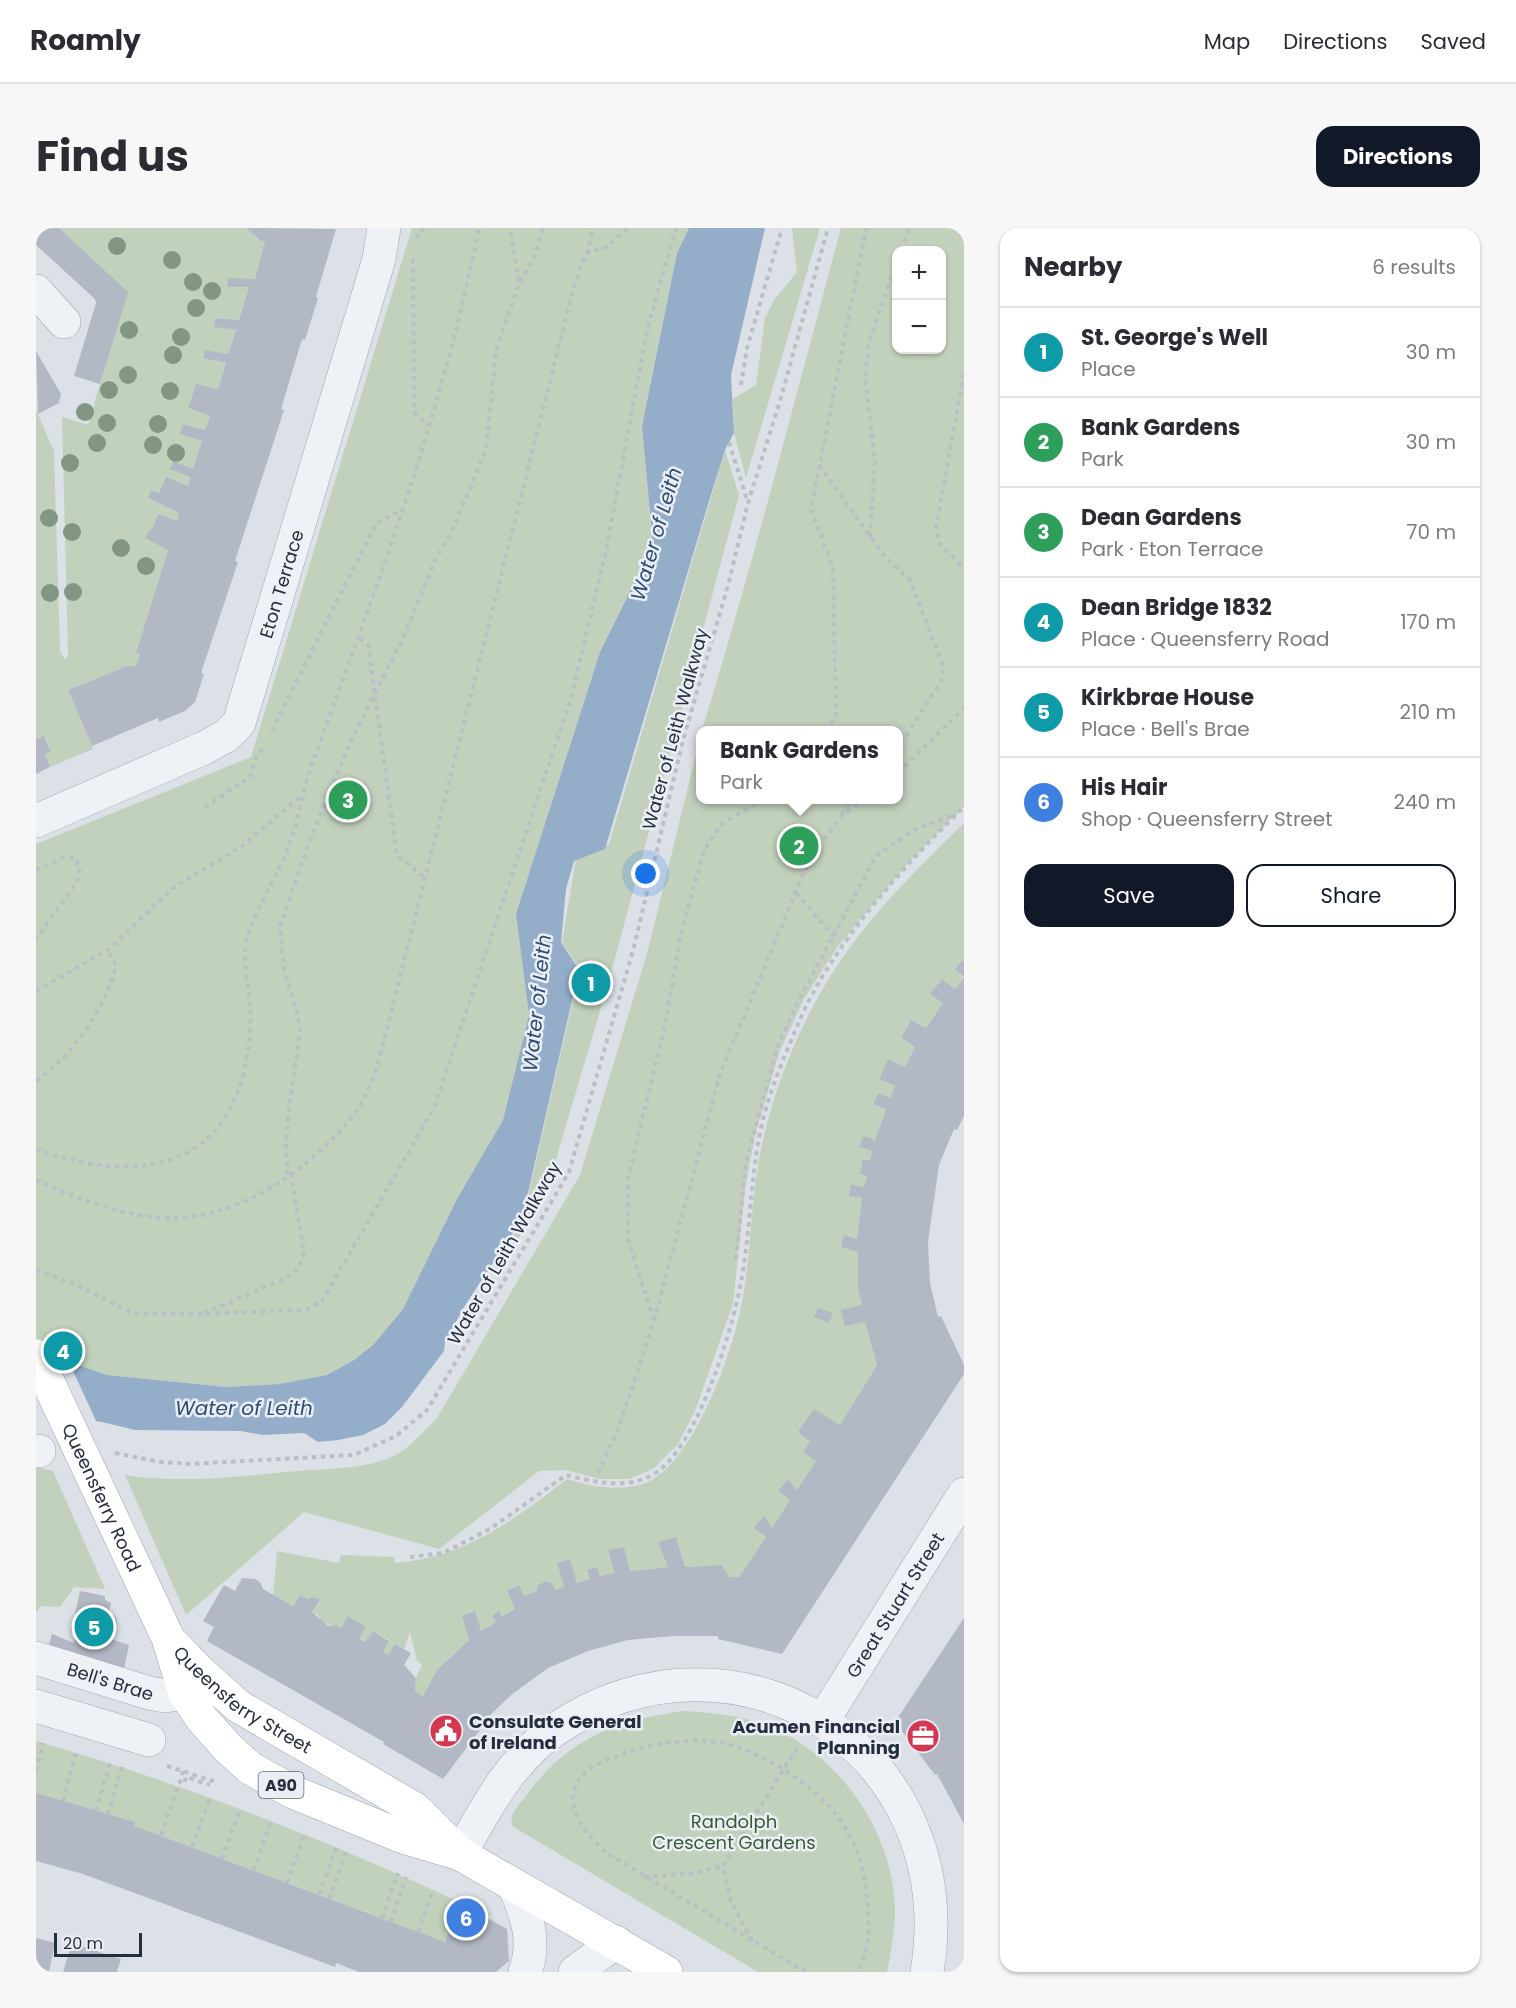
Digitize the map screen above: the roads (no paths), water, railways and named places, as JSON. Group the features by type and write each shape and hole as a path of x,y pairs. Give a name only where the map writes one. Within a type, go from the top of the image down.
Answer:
{"main road":[{"name":"Queensferry Road","path":"36,1356 168,1638"},
{"name":"Queensferry Street","path":"168,1638 185,1693 202,1719 228,1748 250,1767 293,1792 404,1837 460,1854 666,1972"},
{"name":"Queensferry Street","path":"168,1638 196,1669 238,1706 415,1809 460,1854"}],"street":[{"name":"Eton Terrace","path":"36,820 204,748 226,736 238,723 376,270 396,234"},
{"path":"36,291 64,322"},
{"name":"Great Stuart Street","path":"825,1717 964,1494"},
{"name":"Bell's Brae","path":"36,1658 149,1693 165,1696 185,1693"},
{"path":"460,1854 492,1798 532,1749 554,1730 601,1704 650,1689 714,1686 770,1693 825,1717 865,1745 890,1773 909,1801 922,1833 934,1886 934,1931 927,1972"},
{"path":"36,1706 149,1740"},
{"path":"514,1884 528,1917 531,1936 531,1956 525,1972"},
{"path":"575,1972 616,1942"}],"water":[{"name":"Water of Leith","path":"689,228 765,228 731,375 734,433 725,450 709,501 605,849 574,861 566,889 561,942 579,970 522,1219 464,1307 445,1342 444,1351 402,1407 385,1424 363,1435 318,1442 304,1433 263,1435 240,1431 135,1430 102,1422 36,1414 36,1350 107,1375 226,1387 279,1384 327,1375 354,1360 374,1344 403,1309 457,1199 503,1120 529,1015 516,914 600,652 653,545 642,426 677,253"}],"place":[{"name":"Dean Gardens","path":"348,800"},
{"name":"Bank Gardens","path":"799,846"},
{"name":"St. George's Well","path":"591,983"},
{"name":"Dean Bridge 1832","path":"63,1351"},
{"name":"Kirkbrae House","path":"94,1627"},
{"name":"Consulate General of Ireland","path":"446,1731"},
{"name":"Acumen Financial Planning","path":"923,1736"},
{"name":"His Hair","path":"466,1918"}],"park label":[{"name":"Randolph Crescent Gardens","path":"734,1831"}]}
